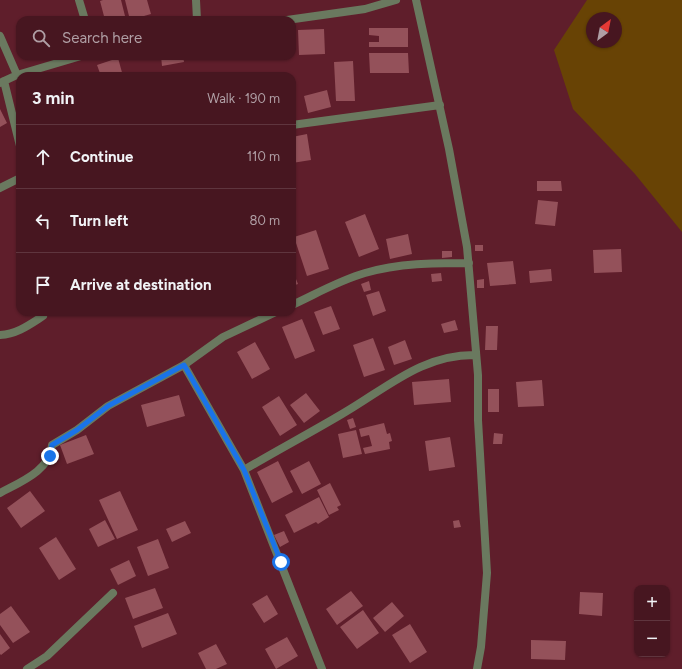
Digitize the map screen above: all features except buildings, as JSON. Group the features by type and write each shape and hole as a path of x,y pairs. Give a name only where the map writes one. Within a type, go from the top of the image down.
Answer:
{"street":[{"path":"79,0 84,16"},
{"path":"196,0 197,16"},
{"path":"296,19 364,8 396,0"},
{"path":"416,0 451,157 468,263 476,355 487,573 481,647 477,669"},
{"path":"0,36 16,73"},
{"path":"27,72 68,60"},
{"path":"16,75 2,82 16,132"},
{"path":"296,124 440,105"},
{"path":"0,188 16,180"},
{"path":"296,303 364,273 387,267 468,263"},
{"path":"0,335 9,334 20,330 43,316"},
{"path":"0,493 41,469 50,456 52,445 77,430 108,406 184,365 223,337 268,316"},
{"path":"244,470 342,414 416,368 442,358 458,355 476,355"},
{"path":"184,365 244,470 322,669"},
{"path":"27,669 47,656 113,594"}],"shaded area":[{"path":"587,0 682,0 682,232 635,174 573,109 554,50"}],"route":[{"path":"50,456 52,445 77,430 108,406 184,365 244,470 281,562"}]}
